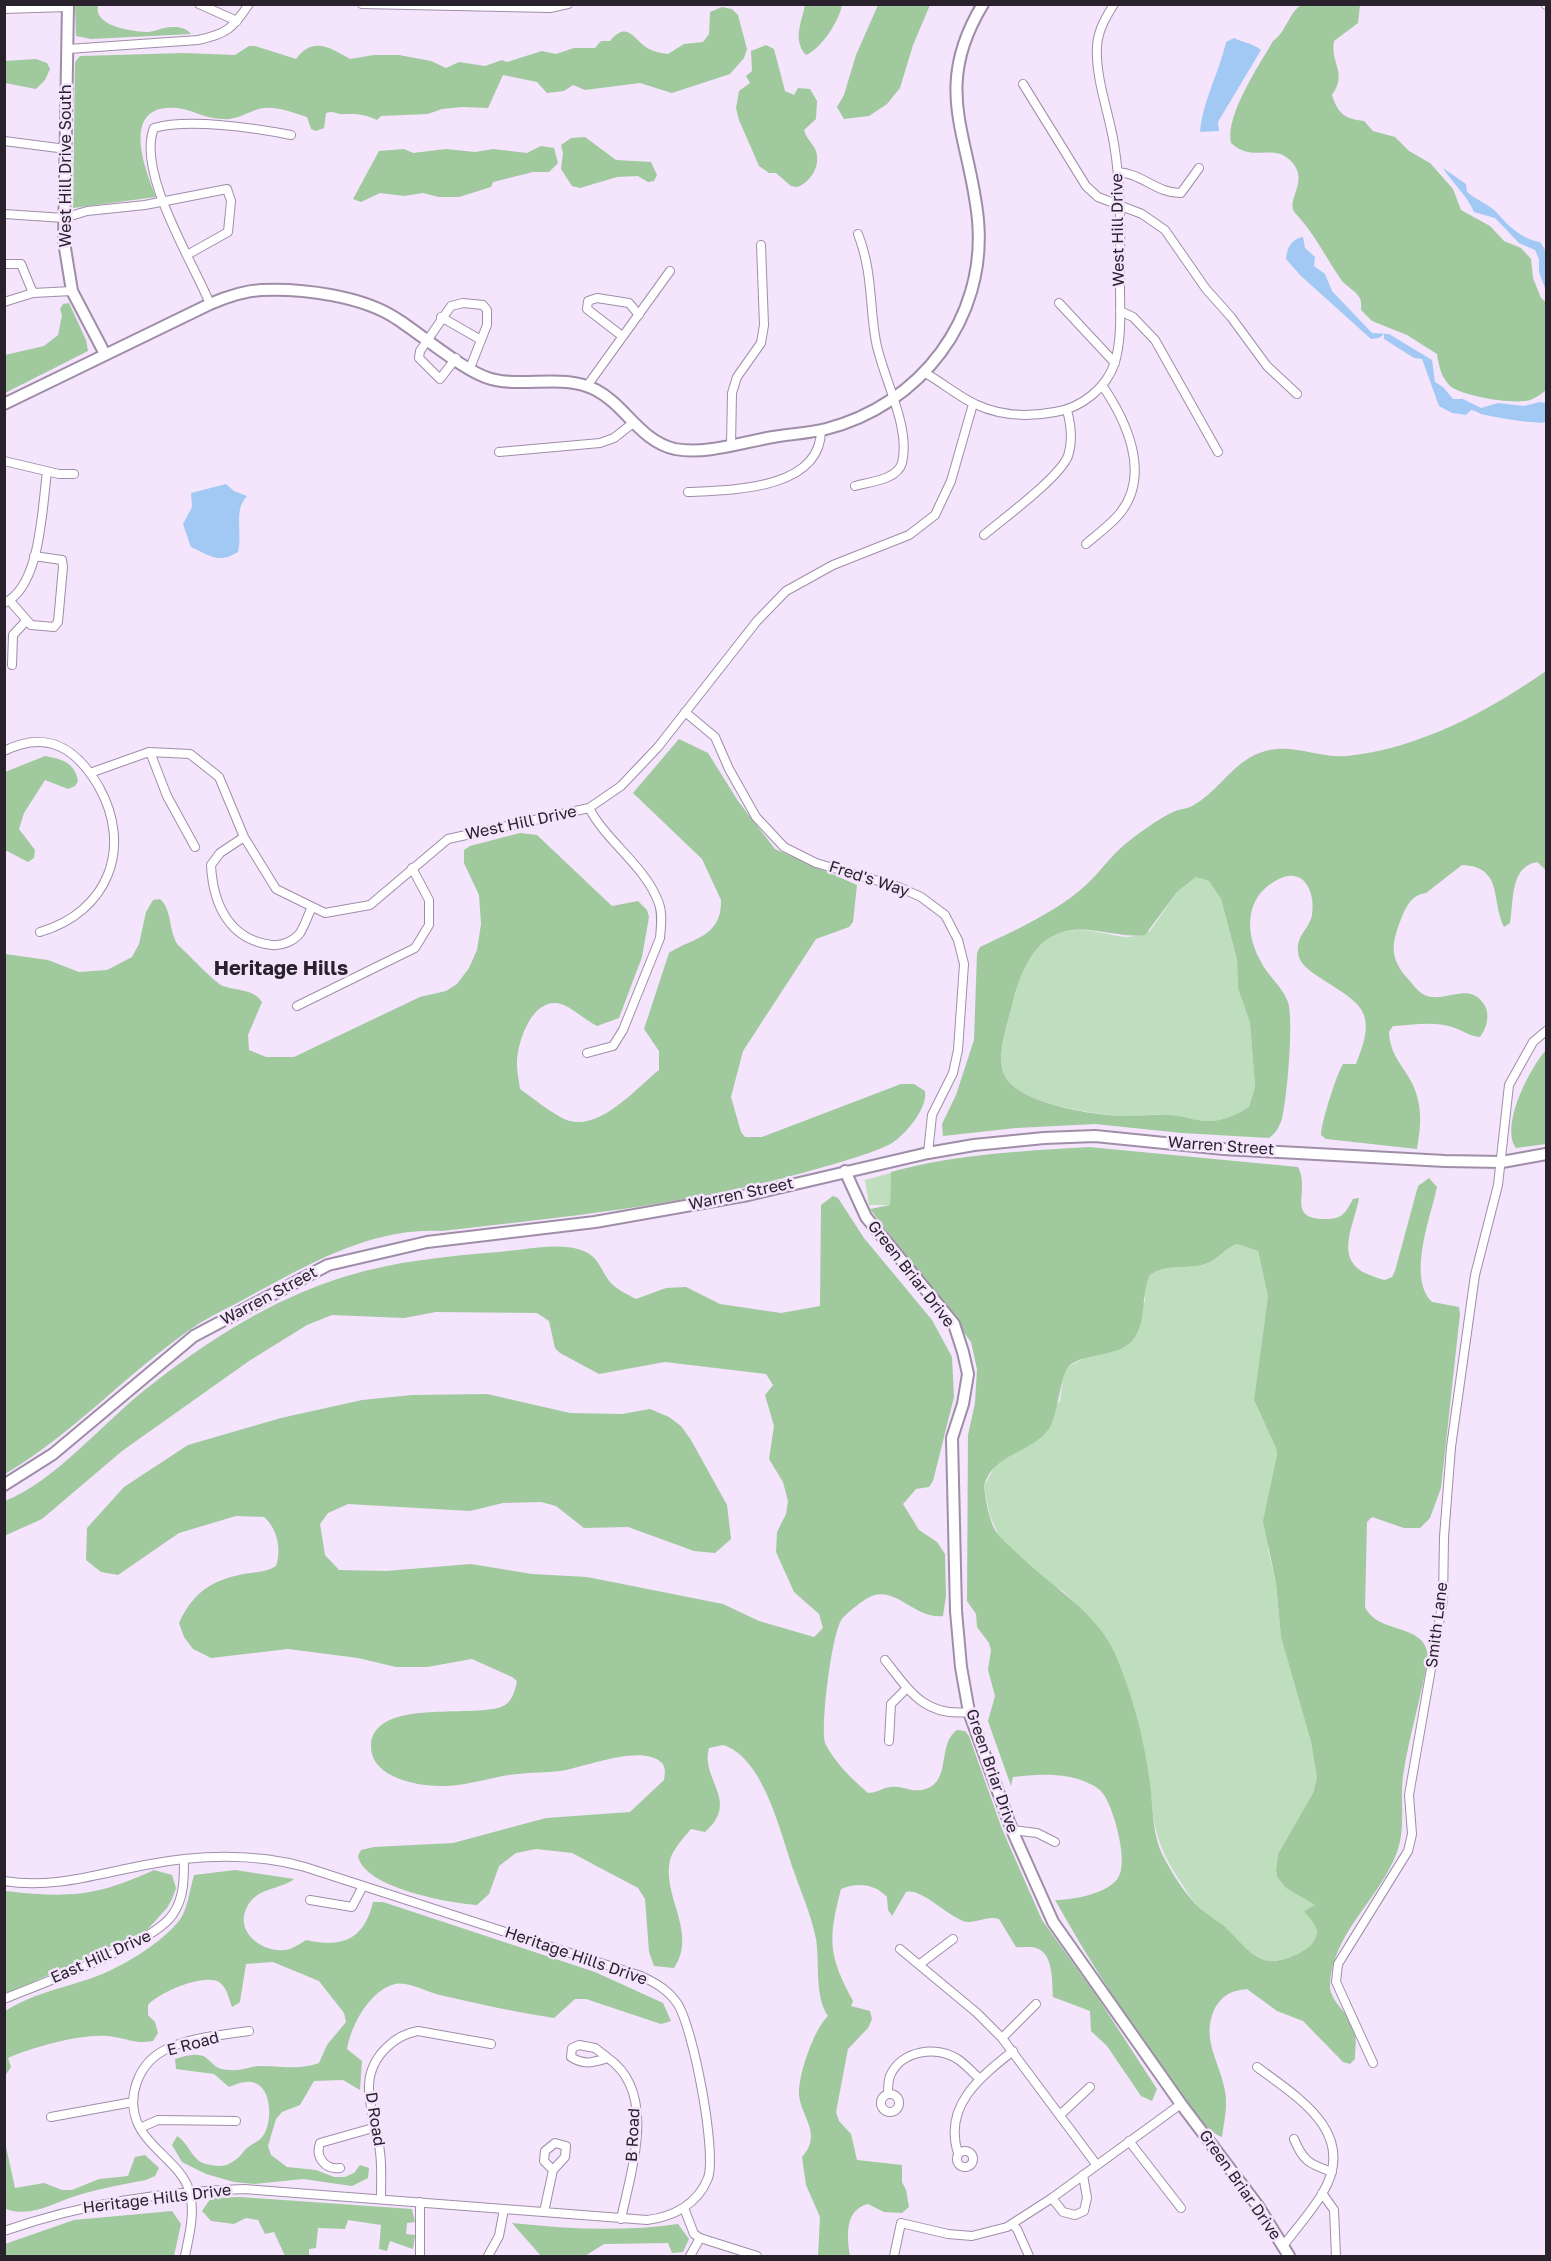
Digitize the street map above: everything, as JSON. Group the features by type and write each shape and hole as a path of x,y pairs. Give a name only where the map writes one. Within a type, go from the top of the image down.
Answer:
{"street":[{"path":"199,4 237,21"},
{"path":"68,49 198,40 219,36 237,21 249,4"},
{"path":"362,4 550,9 568,4"},
{"path":"4,404 210,304 229,296 259,290 343,298 384,311 490,379 572,382 587,386 599,391 633,423 661,444 675,449 690,451 731,445 821,430 857,419 894,399 925,373 957,326 968,302 978,260 978,217 957,122 956,88 958,66 966,38 983,4"},
{"name":"West Hill Drive","path":"925,373 973,404 1022,415 1067,410 1083,402 1102,385 1115,363 1120,311 1121,207 1118,172 1097,57 1100,30 1114,4"},
{"path":"4,9 68,6"},
{"name":"West Hill Drive South","path":"68,6 64,242 72,291 105,354"},
{"path":"1023,84 1086,186 1098,197 1142,214 1165,230 1206,289 1231,317 1267,366 1297,394"},
{"path":"210,304 162,200 149,151 154,128 166,125 196,125 261,129 291,135"},
{"path":"4,141 66,149"},
{"path":"1118,172 1128,172 1171,193 1181,193 1199,168"},
{"path":"4,214 64,218 87,211 226,189 231,201 228,232 187,255"},
{"path":"855,486 895,474 902,464 902,435 894,399 878,349 869,268 858,234"},
{"path":"731,445 732,393 737,377 761,343 764,325 761,245"},
{"path":"4,264 21,264 33,293"},
{"path":"587,386 670,271"},
{"path":"5,302 33,293 72,291"},
{"path":"622,336 592,316 587,309 588,301 597,298 629,303 639,315"},
{"path":"456,358 440,379 419,358 441,317 451,306 463,303 483,305 487,310 486,325 470,368"},
{"path":"1059,303 1115,363"},
{"path":"1120,311 1133,317 1155,340 1218,452"},
{"path":"441,317 481,340"},
{"path":"1086,544 1121,512 1129,497 1133,476 1130,436 1118,408 1102,385"},
{"name":"West Hill Drive","path":"90,773 150,752 190,754 219,777 244,837 276,889 325,913 370,905 448,839 588,808 621,786 658,747 757,621 786,591 833,565 909,535 934,515 951,481 973,404"},
{"path":"984,535 1052,477 1067,459 1071,425 1067,410"},
{"path":"499,452 600,442 614,438 633,423"},
{"path":"688,492 735,489 771,482 800,472 810,463 816,451 821,430"},
{"path":"4,461 47,472 74,474"},
{"path":"34,556 62,560 58,622 50,628 25,622 7,602 26,583 34,556 47,472"},
{"path":"12,665 13,635 25,622"},
{"name":"Fred's Way","path":"685,712 715,737 729,769 756,817 784,847 816,863 899,887 921,897 945,915 958,940 964,964 958,1050 953,1073 932,1115 928,1153"},
{"path":"4,751 29,742 65,747 79,758 90,773 110,808 115,828 114,855 105,881 80,915 40,932"},
{"path":"150,752 167,796 195,847"},
{"path":"587,1053 613,1046 623,1030 660,938 661,922 659,902 640,873 598,826 588,808"},
{"path":"244,837 220,853 211,865 212,888 220,910 231,925 243,936 258,943 282,946 300,934 312,907"},
{"path":"297,1006 415,948 429,925 429,900 412,868"},
{"name":"Smith Lane","path":"1372,2063 1336,1982 1338,1964 1408,1851 1412,1834 1408,1795 1443,1600 1444,1537 1450,1458 1463,1347 1475,1275 1498,1185 1509,1085 1533,1042 1546,1031"},
{"name":"Warren Street","path":"4,1485 53,1454 194,1336 328,1265 427,1242 595,1222 745,1196 928,1153 974,1145 1044,1138 1095,1136 1224,1149 1445,1161 1502,1162 1546,1154"},
{"name":"Green Briar Drive","path":"845,1171 866,1217 954,1324 963,1352 968,1374 963,1404 952,1438 956,1611 961,1667 969,1712 1012,1830 1053,1922 1181,2104 1258,2206 1289,2256"},
{"path":"885,1660 907,1688 927,1705 948,1714 969,1712"},
{"path":"889,1741 891,1704 907,1688"},
{"path":"1012,1830 1037,1833 1055,1842"},
{"name":"Heritage Hills Drive","path":"4,1881 65,1883 144,1865 184,1860 233,1857 271,1859 305,1867 641,1976 669,1993 678,2005 687,2028 711,2147 708,2178 701,2190 684,2208 661,2219 621,2219 272,2190 190,2192 100,2203 4,2231"},
{"name":"East Hill Drive","path":"4,1999 152,1935 173,1915 180,1900 184,1860"},
{"path":"310,1900 352,1907 363,1886"},
{"path":"920,1964 953,1939"},
{"path":"900,1949 920,1964 1002,2038 1096,2164"},
{"path":"1002,2038 1036,2004"},
{"name":"E Road","path":"133,2102 133,2086 156,2056 168,2048 249,2031"},
{"name":"D Road","path":"381,2198 380,2152 374,2128 370,2073 380,2054 393,2041 407,2033 418,2031 491,2044"},
{"path":"957,2153 954,2125 957,2110 980,2079 1013,2051"},
{"path":"888,2094 890,2076 904,2058 917,2053 944,2054 958,2060 980,2079"},
{"name":"B Road","path":"609,2058 617,2064 631,2085 636,2105 636,2145 621,2219"},
{"path":"1257,2067 1298,2097 1323,2121 1333,2148 1332,2172 1322,2193 1283,2246"},
{"path":"1060,2115 1090,2087"},
{"path":"51,2117 133,2102 140,2128 173,2165 190,2192 192,2221 185,2256"},
{"path":"894,2256 901,2223 948,2234 972,2236 1012,2224 1052,2198 1181,2104"},
{"path":"140,2128 158,2120 236,2121"},
{"path":"340,2168 330,2168 323,2163 318,2151 320,2143 374,2128"},
{"path":"1294,2139 1301,2157 1314,2166 1332,2172"},
{"path":"1129,2141 1181,2208"},
{"path":"544,2212 553,2170"},
{"path":"1052,2198 1063,2212 1075,2215 1084,2211 1088,2204 1083,2175"},
{"path":"1322,2193 1334,2210 1336,2256"},
{"path":"420,2202 420,2256"},
{"path":"684,2208 694,2234 700,2238 757,2256"},
{"path":"488,2256 499,2236 504,2209"},
{"path":"1012,2224 1017,2229 1029,2256"},
{"path":"690,2256 700,2238"}],"green space":[{"path":"75,5 98,5 101,18 122,29 146,32 177,27 191,34 91,39 76,36"},
{"path":"805,5 842,5 829,33 806,55 799,37"},
{"path":"878,5 930,5 913,45 900,88 887,104 869,116 844,119 837,107 844,95 856,55"},
{"path":"1301,5 1360,5 1358,23 1334,41 1334,56 1339,74 1337,87 1332,95 1337,107 1347,117 1364,121 1373,131 1395,137 1409,151 1430,163 1453,189 1461,210 1490,226 1504,241 1521,248 1531,259 1533,278 1541,298 1546,302 1546,390 1539,395 1523,401 1500,400 1464,393 1449,385 1441,371 1437,354 1407,335 1372,321 1361,310 1359,297 1342,281 1315,238 1293,209 1298,175 1290,160 1276,153 1247,152 1231,143 1233,119 1244,91 1273,41"},
{"path":"722,7 732,9 738,15 747,49 744,58 730,74 672,93 640,83 585,90 573,85 564,91 547,93 537,82 503,75 488,108 442,109 428,114 381,116 377,120 361,115 329,112 326,113 324,128 316,131 311,129 307,117 274,108 260,109 227,119 210,118 177,108 159,109 148,116 142,127 141,140 146,171 156,197 73,208 75,62 80,56 184,53 235,55 249,46 255,46 296,59 309,48 322,46 350,59 374,55 399,55 431,61 446,68 459,62 485,66 542,51 556,54 574,48 595,48 601,41 610,41 622,32 631,34 649,49 668,54 684,44 703,42 709,34 710,12"},
{"path":"766,45 774,49 785,91 794,95 798,88 810,89 817,101 816,119 804,130 814,147 817,165 807,181 797,187 791,186 776,173 769,173 759,166 736,108 739,91 750,83 746,76 752,71 751,51"},
{"path":"36,59 47,63 50,69 45,80 36,89 5,83 5,61"},
{"path":"585,137 616,160 651,162 657,175 654,181 648,182 638,176 617,177 580,188 572,186 561,169 563,153 561,145 571,138"},
{"path":"541,146 554,148 558,163 549,172 533,172 493,182 491,187 459,197 439,197 423,193 404,196 380,193 361,202 353,199 379,151 404,149 413,153 446,149 475,152 493,149 527,153"},
{"path":"69,303 86,340 88,351 5,393 5,355 44,346 58,335 62,315 60,309 63,304"},
{"path":"1546,671 1546,870 1537,862 1528,865 1522,871 1514,887 1510,923 1504,927 1490,878 1475,867 1462,865 1426,893 1412,900 1403,914 1394,941 1398,964 1420,992 1434,997 1471,994 1483,1003 1487,1011 1485,1029 1480,1037 1438,1024 1393,1026 1389,1032 1394,1053 1416,1091 1420,1124 1417,1149 1326,1139 1321,1135 1326,1110 1340,1069 1343,1064 1356,1064 1366,1029 1365,1017 1352,999 1310,971 1300,959 1299,941 1312,915 1313,906 1306,883 1293,876 1275,881 1265,888 1253,906 1251,916 1250,927 1255,949 1263,965 1285,996 1290,1012 1288,1079 1284,1109 1278,1127 1269,1138 1182,1133 1095,1124 1016,1128 943,1136 942,1124 956,1095 974,1040 977,953 980,947 1035,920 1075,894 1129,841 1167,815 1202,800 1249,758 1275,749 1334,756 1374,752 1426,737 1452,726 1524,686","holes":["1196,877 1209,881 1221,899 1237,959 1238,988 1250,1023 1255,1087 1249,1107 1231,1116 1211,1121 1171,1115 1112,1115 1061,1107 1027,1095 1014,1087 1006,1078 1001,1060 1004,1038 1020,980 1028,962 1040,946 1055,935 1066,931 1088,930 1133,936 1145,935 1177,892"]},
{"path":"679,739 708,753 738,801 775,849 857,885 853,922 849,927 816,939 743,1051 731,1097 741,1132 745,1137 762,1137 901,1084 914,1084 925,1091 925,1098 920,1113 909,1127 892,1143 874,1151 826,1166 716,1193 625,1209 533,1221 441,1231 415,1231 366,1241 342,1250 318,1260 198,1324 144,1365 54,1441 5,1474 5,954 48,960 79,972 107,970 132,957 139,944 146,912 153,900 160,899 167,909 178,945 219,984 255,995 262,1002 248,1035 249,1050 266,1057 294,1057 420,997 446,991 457,984 469,968 477,950 481,924 479,895 464,863 464,850 470,846 520,833 537,835 612,906 638,901 647,910 649,917 642,957 619,1018 597,1026 566,1006 551,1003 534,1014 519,1046 517,1065 520,1089 562,1118 575,1122 588,1121 614,1108 659,1070 659,1051 644,1029 669,953 711,930 720,913 721,900 702,859 633,793"},
{"path":"45,756 66,762 74,770 78,781 75,786 68,789 45,780 24,813 19,829 35,850 34,858 28,862 5,850 5,772"},
{"path":"1196,877 1209,881 1221,899 1237,959 1238,988 1250,1023 1255,1087 1249,1107 1226,1118 1206,1121 1165,1115 1121,1116 1075,1110 1039,1100 1012,1085 1005,1076 1003,1067 1004,1036 1020,977 1041,944 1057,934 1074,930 1127,937 1150,931 1177,892"},
{"path":"1546,1050 1546,1144 1516,1148 1512,1138 1514,1112 1525,1083"},
{"path":"1089,1147 1298,1167 1302,1185 1302,1209 1313,1218 1339,1217 1353,1199 1359,1198 1349,1238 1350,1257 1363,1272 1385,1280 1392,1277 1395,1271 1418,1186 1429,1178 1437,1187 1423,1246 1421,1278 1432,1302 1459,1307 1460,1314 1441,1488 1430,1518 1420,1528 1404,1528 1372,1517 1367,1522 1365,1607 1371,1616 1380,1622 1419,1638 1425,1645 1428,1656 1403,1776 1400,1843 1380,1885 1348,1932 1333,1966 1331,1991 1354,2028 1355,2059 1350,2064 1343,2062 1303,2021 1277,2011 1247,1989 1227,1995 1214,2010 1210,2031 1210,2041 1226,2097 1222,2137 1209,2129 1198,2117 1145,2044 1098,1973 1055,1900 1071,1899 1098,1892 1113,1884 1118,1878 1122,1860 1119,1836 1104,1795 1100,1790 1081,1780 1062,1776 1013,1777 1011,1786 988,1721 995,1696 988,1670 991,1650 989,1643 977,1627 976,1614 967,1601 968,1435 975,1403 977,1369 971,1342 870,1209 890,1205 891,1172 965,1157","holes":["1237,1244 1258,1251 1268,1296 1254,1400 1277,1455 1263,1521 1276,1583 1281,1637 1311,1742 1317,1778 1313,1793 1278,1854 1276,1870 1277,1877 1286,1888 1315,1905 1304,1911 1314,1925 1317,1934 1310,1946 1303,1951 1287,1958 1270,1961 1252,1954 1223,1925 1195,1904 1170,1868 1157,1839 1142,1740 1134,1706 1116,1656 1108,1640 1085,1612 997,1533 989,1514 984,1486 996,1466 1034,1443 1050,1427 1069,1366 1084,1358 1119,1350 1132,1341 1140,1325 1150,1275 1163,1269 1205,1264"]},
{"path":"891,1173 890,1205 869,1205 865,1180"},
{"path":"833,1196 838,1198 864,1238 932,1320 952,1357 954,1397 933,1481 929,1487 916,1489 903,1504 919,1530 937,1542 945,1554 946,1596 943,1616 924,1613 892,1596 883,1594 867,1599 842,1619 834,1642 828,1682 824,1722 826,1745 839,1765 868,1793 894,1787 922,1790 932,1786 938,1780 951,1737 957,1730 965,1731 969,1736 1002,1829 1042,1920 1096,1995 1157,2089 1152,2101 1141,2096 1107,2046 1091,2031 1090,2011 1053,1997 1051,1969 1042,1951 1031,1947 1016,1947 999,1919 963,1921 912,1892 906,1892 892,1916 888,1910 887,1897 877,1889 854,1885 841,1889 832,1934 835,1959 853,2001 851,2006 870,2011 872,2019 868,2028 848,2049 836,2112 839,2121 851,2134 857,2160 902,2165 902,2182 909,2207 902,2213 884,2212 868,2204 860,2207 851,2218 849,2225 850,2256 818,2256 820,2217 806,2185 802,2157 811,2141 811,2133 801,2103 799,2086 812,2041 828,2016 819,1989 816,1939 809,1912 772,1806 748,1762 723,1745 709,1748 708,1760 720,1800 720,1810 715,1821 705,1832 691,1829 679,1843 670,1860 671,1888 681,1928 682,1942 680,1955 674,1968 654,1966 649,1952 645,1899 638,1888 572,1853 536,1849 516,1853 499,1866 489,1894 477,1905 409,1892 375,1877 364,1867 358,1856 361,1850 374,1847 453,1843 546,1818 630,1812 664,1780 665,1769 662,1763 653,1757 641,1755 612,1758 560,1771 523,1773 447,1786 424,1785 399,1779 388,1773 373,1757 371,1745 376,1730 388,1721 405,1715 426,1712 487,1710 501,1707 510,1700 517,1681 472,1659 427,1667 396,1667 358,1658 288,1649 211,1658 193,1649 184,1637 179,1623 197,1596 222,1580 265,1571 276,1566 277,1540 272,1527 264,1517 236,1516 179,1533 118,1575 101,1572 86,1560 87,1528 124,1487 188,1445 281,1418 362,1400 412,1395 487,1394 570,1413 622,1414 650,1409 669,1417 681,1426 727,1505 731,1539 715,1553 694,1551 628,1527 584,1528 556,1506 541,1502 503,1503 470,1511 348,1504 328,1513 320,1524 325,1555 339,1570 386,1571 471,1564 532,1574 587,1577 723,1604 759,1621 814,1637 823,1628 819,1614 794,1592 776,1552 777,1532 786,1514 788,1501 783,1482 769,1459 774,1426 765,1395 773,1385 766,1374 665,1362 599,1374 560,1353 555,1348 549,1321 537,1313 436,1312 404,1318 332,1315 307,1325 249,1361 122,1451 42,1519 4,1536 5,1501 42,1480 60,1466 146,1389 192,1354 242,1323 320,1285 366,1271 423,1260 540,1247 561,1247 581,1250 592,1256 613,1285 636,1299 666,1288 686,1287 720,1304 781,1313 820,1306 821,1205"},
{"path":"1237,1244 1258,1251 1268,1296 1254,1400 1277,1455 1268,1549 1276,1583 1281,1637 1311,1742 1317,1778 1313,1793 1278,1854 1276,1870 1277,1877 1286,1888 1316,1905 1304,1911 1315,1925 1317,1935 1314,1941 1302,1951 1286,1959 1269,1961 1252,1954 1225,1927 1205,1913 1190,1897 1171,1867 1158,1837 1151,1792 1094,1622 1063,1591 1045,1580 999,1536 990,1516 984,1486 996,1464 1008,1456 1060,1401 1064,1373 1068,1367 1086,1357 1119,1348 1145,1301 1144,1287 1150,1275 1163,1269 1205,1264"},
{"path":"154,1870 172,1875 176,1888 167,1908 147,1930 5,1995 5,1891 64,1895 81,1893 115,1886"},
{"path":"235,1870 294,1879 263,1892 247,1907 244,1926 248,1934 262,1946 281,1950 290,1949 306,1940 341,1942 357,1933 364,1925 373,1902 383,1902 595,1972 663,2003 671,2021 661,2024 586,1999 575,1999 554,2018 435,1994 406,1984 395,1984 386,1988 378,1993 363,2010 349,2040 347,2049 362,2061 360,2090 343,2080 314,2081 300,2105 282,2112 276,2119 268,2146 271,2155 287,2167 316,2170 334,2177 345,2177 354,2173 360,2165 369,2168 368,2178 352,2186 303,2179 254,2184 234,2182 206,2174 182,2162 172,2145 177,2136 201,2162 224,2165 237,2159 259,2140 269,2121 266,2094 255,2083 244,2082 229,2087 214,2074 176,2069 175,2059 188,2055 203,2056 221,2069 230,2070 258,2066 311,2065 319,2063 327,2045 346,2022 344,2013 319,1981 273,1962 246,1964 240,2002 232,2007 224,1987 212,1980 192,1982 153,2000 148,2005 148,2015 155,2022 158,2033 153,2041 141,2042 96,2036 57,2042 8,2058 11,2067 5,2076 5,2011 34,1997 97,1976 138,1955 163,1937 181,1918 194,1875"},
{"path":"5,2142 15,2188 44,2183 62,2190 72,2190 99,2179 128,2176 135,2157 145,2155 159,2168 155,2176 146,2180 90,2192 45,2208 25,2212 16,2211 6,2209 5,2206"},
{"path":"240,2197 412,2209 415,2222 407,2223 406,2234 415,2235 413,2249 390,2241 387,2251 379,2249 381,2225 348,2220 345,2229 318,2228 316,2248 309,2249 309,2256 285,2256 274,2232 265,2234 258,2220 246,2218 234,2224 211,2221 202,2211 211,2198"},
{"path":"172,2211 181,2224 174,2256 5,2256 5,2244 74,2220"},
{"path":"512,2223 595,2229 678,2224 689,2239 683,2252 672,2253 668,2243 604,2244 585,2256 541,2256"}],"water":[{"path":"1234,38 1261,50 1218,122 1219,131 1200,132 1204,109 1226,42"},
{"path":"1443,168 1466,184 1467,192 1495,211 1517,232 1540,242 1546,251 1546,291 1539,272 1539,259 1535,250 1519,243 1495,218 1474,212"},
{"path":"1303,237 1305,248 1315,257 1314,266 1325,274 1332,291 1372,333 1389,334 1432,360 1435,382 1443,387 1453,399 1463,399 1481,408 1498,403 1524,406 1540,402 1546,403 1546,422 1507,419 1483,415 1471,410 1466,415 1452,413 1439,406 1422,359 1414,358 1384,339 1384,334 1379,338 1371,339 1301,276 1286,259 1290,245"},
{"path":"226,484 234,491 247,496 240,508 238,552 220,558 209,556 191,547 183,524 192,507 191,493"}],"district":[{"name":"Heritage Hills","path":"281,969"}]}
